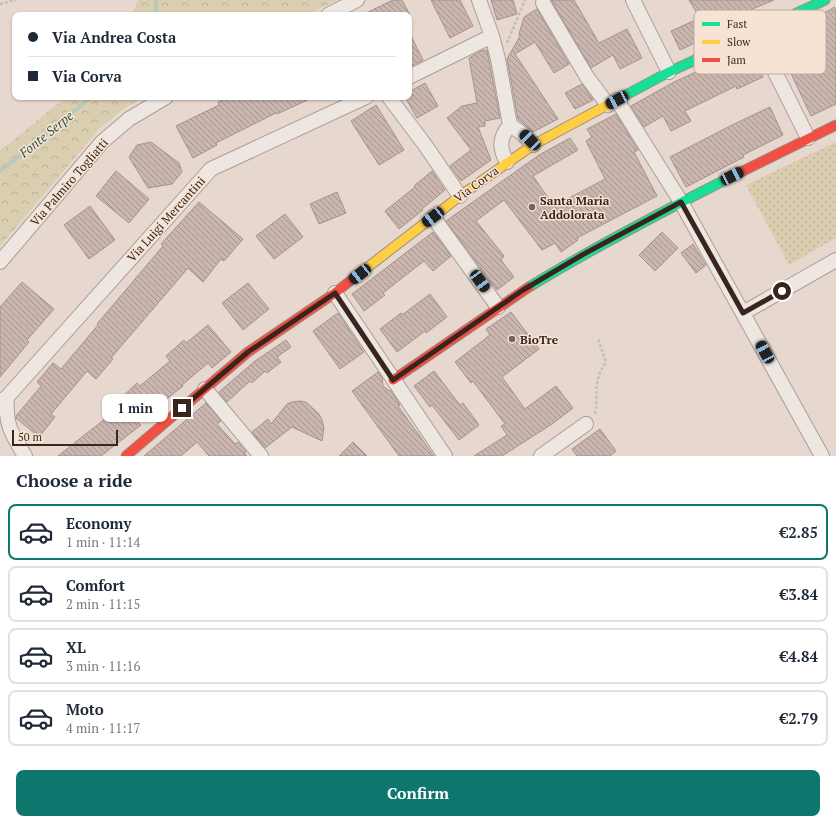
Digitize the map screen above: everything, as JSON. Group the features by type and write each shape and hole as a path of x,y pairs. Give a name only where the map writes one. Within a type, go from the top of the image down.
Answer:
{"street":[{"path":"339,12 357,0"},
{"path":"479,0 498,58 510,125 502,137 500,144 501,151 507,162"},
{"path":"633,0 669,72"},
{"name":"Via Corva","path":"803,10 825,0"},
{"path":"543,3 587,77 613,102 681,202 822,456"},
{"path":"412,76 492,36"},
{"name":"Via Corva","path":"126,456 248,352 335,293 460,196 507,162 532,145 669,72 694,60"},
{"path":"776,74 808,138"},
{"name":"Via Palmiro Togliatti","path":"0,262 102,142 129,119 161,100"},
{"name":"Via Luigi Mercantini","path":"4,399 211,169 360,100"},
{"path":"391,100 425,145 460,196"},
{"path":"510,125 523,134 532,145"},
{"path":"393,380 523,290 582,255 681,202 836,125"},
{"path":"433,217 498,307"},
{"path":"743,313 836,260"},
{"path":"335,293 445,456"},
{"path":"204,389 260,456"},
{"path":"4,399 6,418 10,432 25,456"},
{"path":"541,456 586,424"},
{"path":"0,428 15,456"}],"path":[{"path":"0,4 16,0"},
{"path":"498,58 509,40 525,0"},
{"path":"586,424 594,417 598,402 596,386 601,369 606,362 598,338"}],"green space":[{"path":"138,0 337,0 313,12 133,12"},
{"path":"62,100 138,100 121,111 100,128 0,246 0,151"},
{"path":"836,142 836,238 789,265 746,185"}],"building":[{"path":"393,0 402,0 408,12 368,12"},
{"path":"431,0 460,0 473,26 450,38"},
{"path":"491,0 513,0 517,14 497,20"},
{"path":"551,0 574,0 599,43 627,29 642,58 620,69 613,55 591,68"},
{"path":"689,0 774,0 750,10 695,10"},
{"path":"834,7 836,10 836,104 811,116 791,74 826,74 826,12"},
{"path":"537,9 569,64 554,73 535,42 515,54 558,119 533,132 518,119 507,59 520,36 519,34 524,17"},
{"path":"694,21 694,43 680,50 671,31"},
{"path":"412,38 423,60 412,66"},
{"path":"487,50 500,118 485,121 485,126 478,127 491,160 461,181 450,166 471,150 447,118 462,106 477,103 469,58 481,51"},
{"path":"694,73 762,74 763,77 737,89 736,86 685,111 691,121 671,131 663,116 644,127 631,106 674,82"},
{"path":"425,83 438,106 417,118 407,100 412,100 412,90"},
{"path":"582,84 593,100 575,109 565,93"},
{"path":"222,100 307,100 277,114 276,113 216,143 217,145 193,158 176,126 219,105 218,102"},
{"path":"376,105 404,150 379,165 351,121"},
{"path":"770,107 783,135 743,155 744,157 686,187 670,157"},
{"path":"616,114 638,150 634,152 657,196 577,238 578,240 561,252 555,243 542,250 504,200 476,221 504,256 501,260 514,277 497,290 446,221 539,155 570,138 578,150 533,176 554,206 605,179 586,141 592,137 587,129"},
{"path":"151,142 179,163 182,172 172,184 148,188 129,157 137,145"},
{"path":"116,171 149,199 129,223 96,196"},
{"path":"432,171 445,190 399,229 385,211"},
{"path":"337,192 346,213 319,224 310,204"},
{"path":"199,202 243,239 224,261 221,259 203,282 188,268 111,358 113,359 96,379 87,371 51,414 55,417 39,437 16,418 16,416 41,386 37,382 53,363 61,369 163,246 161,244"},
{"path":"90,206 115,240 89,259 64,225"},
{"path":"285,214 303,237 274,259 256,236"},
{"path":"433,232 451,256 433,271 424,261 383,293 385,295 364,311 352,294"},
{"path":"662,232 678,248 655,271 639,255"},
{"path":"693,244 706,265 696,273 681,253"},
{"path":"22,282 54,309 27,340 29,342 0,377 0,307"},
{"path":"248,283 269,309 243,330 222,303"},
{"path":"430,294 447,317 397,352 380,329"},
{"path":"511,312 539,349 502,377 525,409 556,386 573,408 552,424 502,456 474,456 507,435 501,426 505,424 473,381 471,383 455,362 490,335 486,329"},
{"path":"338,313 364,352 340,369 313,331"},
{"path":"208,325 231,352 212,368 208,363 182,385 183,386 163,402 162,401 138,422 141,425 101,456 58,456 125,403 121,398 137,383 140,386 170,361 166,356 184,340 186,343"},
{"path":"286,340 291,347 277,357 281,362 267,373 265,371 252,383 250,381 227,402 219,392 255,361"},
{"path":"434,371 460,405 463,403 479,425 459,440 432,405 430,407 414,386"},
{"path":"378,372 382,378 383,386 391,391 400,405 398,406 434,456 399,456 352,391"},
{"path":"300,401 306,402 319,414 324,428 322,441 292,427 265,448 252,432 268,419 271,424 287,404"},
{"path":"206,403 221,421 217,424 235,444 238,442 246,452 244,453 247,456 209,456 197,442 181,456 144,456"},
{"path":"600,429 616,451 610,456 577,456 572,449"},
{"path":"353,442 367,456 339,456"}],"waterway":[{"name":"Fonte Serpe","path":"156,0 156,12"},
{"name":"Fonte Serpe","path":"0,171 33,146 87,100"}],"traffic: fast":[{"path":"803,10 825,0"},
{"path":"624,96 694,60"},
{"path":"529,287 634,227 741,172"}],"traffic: slow":[{"path":"355,277 460,196 533,145 624,96"}],"traffic: jam":[{"path":"741,172 836,125"},
{"path":"126,456 248,352 335,293 355,277"},
{"path":"393,380 529,287"}],"place":[{"name":"Santa Maria Addolorata","path":"532,207"},
{"name":"BioTre","path":"512,339"}],"route":[{"path":"182,408 248,352 335,293 393,380 523,290 582,255 681,202 743,313 782,291"}]}
